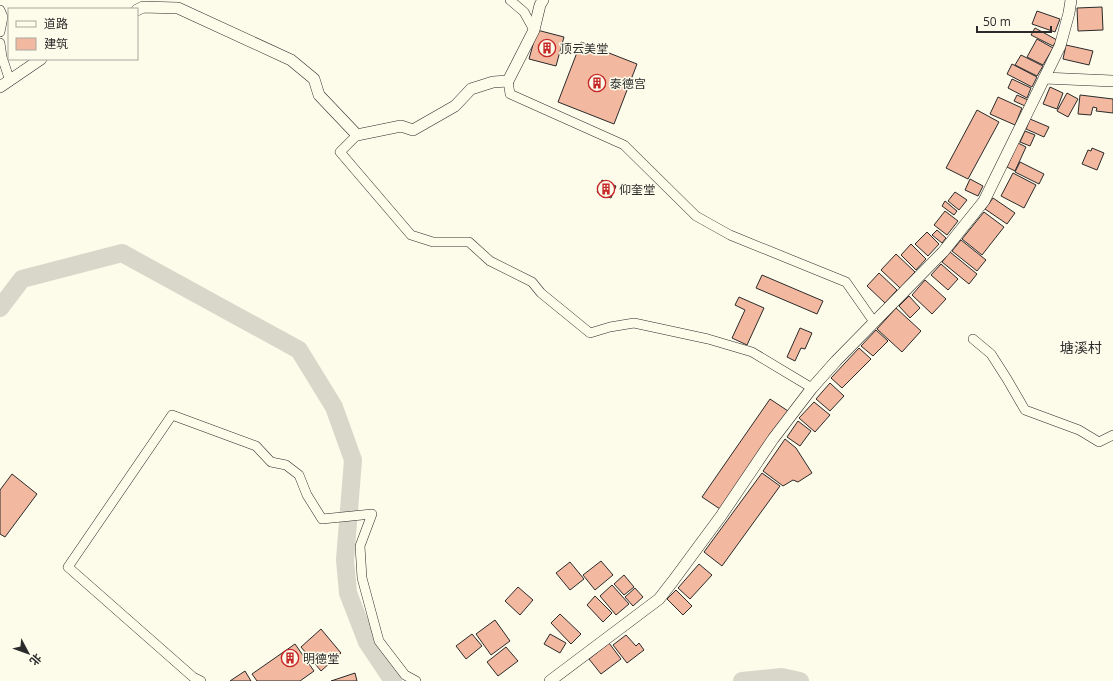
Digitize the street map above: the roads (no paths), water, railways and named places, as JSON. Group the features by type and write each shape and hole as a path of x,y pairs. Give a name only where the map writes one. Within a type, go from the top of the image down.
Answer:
{"street":[{"path":"510,0 524,12 534,30"},
{"path":"543,0 540,5 534,30 508,80 510,94 624,145 696,216 730,235 846,282 874,322"},
{"path":"552,680 659,599 721,516 773,439 812,388 836,361 943,252 984,201 1060,46 1071,0"},
{"path":"138,10 144,7 178,8 291,60 314,79 319,95 358,135"},
{"path":"0,10 3,17 0,32"},
{"path":"0,43 2,57 10,81"},
{"path":"0,88 40,60"},
{"path":"1044,78 1113,81"},
{"path":"508,80 493,82 471,89 455,106 413,130 401,126 358,135 340,152 411,235 433,242 469,242 490,260 532,282 541,293 590,333 610,327 634,323 708,339 752,352 812,388"},
{"path":"973,339 990,354 1008,379 1025,410 1079,430 1098,442 1113,435"},
{"path":"201,681 193,677 68,567 172,414 256,446 271,462 286,465 299,476 307,495 322,519 372,514 360,546 362,578 379,641 405,675 416,681"}],"waterway":[{"path":"0,308 22,279 122,253 299,350 334,407 353,460 345,560 348,593 367,642 393,681"},
{"path":"742,681 782,677 800,681"}],"place":[{"name":"顶云美堂","path":"547,48"},
{"name":"泰德宫","path":"597,83"},
{"name":"仰奎堂","path":"606,189"},
{"name":"明德堂","path":"290,658"}],"district":[{"name":"塘溪村","path":"1081,347"}]}
